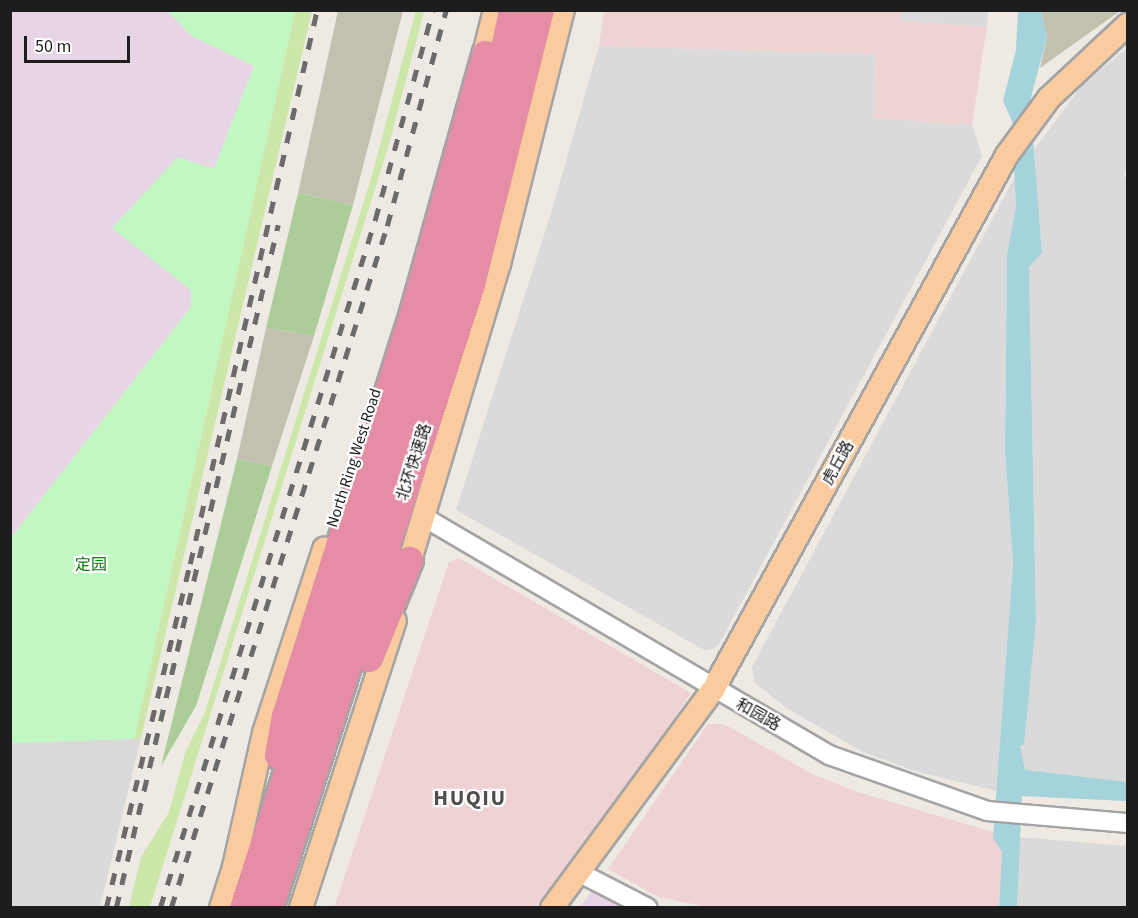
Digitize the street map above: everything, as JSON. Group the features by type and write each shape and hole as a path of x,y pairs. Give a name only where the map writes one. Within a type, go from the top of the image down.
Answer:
{"highway":[{"name":"北环快速路","path":"243,908 458,281 512,10"},
{"name":"北环快速路","path":"269,908 540,10"},
{"path":"263,849 285,716 414,309 485,54"},
{"path":"278,908 300,860 378,631 409,561"}],"main road":[{"name":"North Ring West Road","path":"221,908 234,867 264,733 485,54 495,10"},
{"path":"301,908 391,637 422,516 509,230 563,10"},
{"name":"虎丘路","path":"552,908 713,690 1007,155 1049,98 1128,24"}],"street":[{"name":"和园路","path":"422,516 713,690 830,755 987,811 1128,823"},
{"path":"580,873 648,908"}],"shaded area":[{"path":"901,10 901,21 987,27 972,125 874,118 876,54 599,46 604,11"},
{"path":"11,11 168,11 192,36 254,66 214,169 191,307 11,538"},
{"path":"338,11 403,11 353,205 298,193"},
{"path":"901,11 988,11 987,27 900,21"},
{"path":"1041,11 1120,11 1040,68 1047,37"},
{"path":"599,46 876,54 874,118 972,125 982,156 718,646 706,651 456,510 552,210"},
{"path":"1127,48 1128,171 1123,174 1128,182 1127,801 1022,796 1020,746 1036,621 1029,267 1042,252 1033,151 1083,84"},
{"path":"1016,175 1016,207 1007,254 1005,452 1013,565 997,791 917,772 861,751 788,709 755,683 752,667"},
{"path":"266,328 314,336 272,466 237,459"},
{"path":"459,558 691,693 627,792 536,907 334,908 449,562"},
{"path":"708,724 724,724 814,775 858,792 993,832 1002,852 999,908 708,907 658,897 608,869"},
{"path":"141,738 100,907 11,907 11,743"},
{"path":"1018,837 1127,846 1127,907 1017,908"},
{"path":"594,888 612,901 625,907 579,908"}],"green space":[{"path":"416,10 424,11 390,141 150,907 129,907 141,857 169,812 185,753 205,712 372,175"},
{"name":"定园","path":"168,11 295,11 134,739 11,743 11,538 191,307 191,290 112,228 178,157 214,169 254,66 192,36"},
{"path":"295,11 312,11 141,738 134,739"},
{"path":"298,193 353,205 314,336 266,328"},
{"path":"237,459 272,466 196,706 161,766"}],"water":[{"path":"1018,11 1041,11 1047,37 1030,101 1042,253 1029,267 1036,621 1024,744 1020,746 1025,770 1127,782 1127,801 1022,796 1017,907 999,907 1002,852 993,838 1013,564 1005,452 1007,254 1016,207 1012,121 1003,101 1016,50"}],"railway":[{"path":"106,908 190,564 317,10"},
{"path":"160,908 375,220 433,10"},
{"path":"171,908 387,226 446,10"},
{"path":"116,908 278,225"}],"district":[{"name":"HUQIU","path":"470,799"}]}
